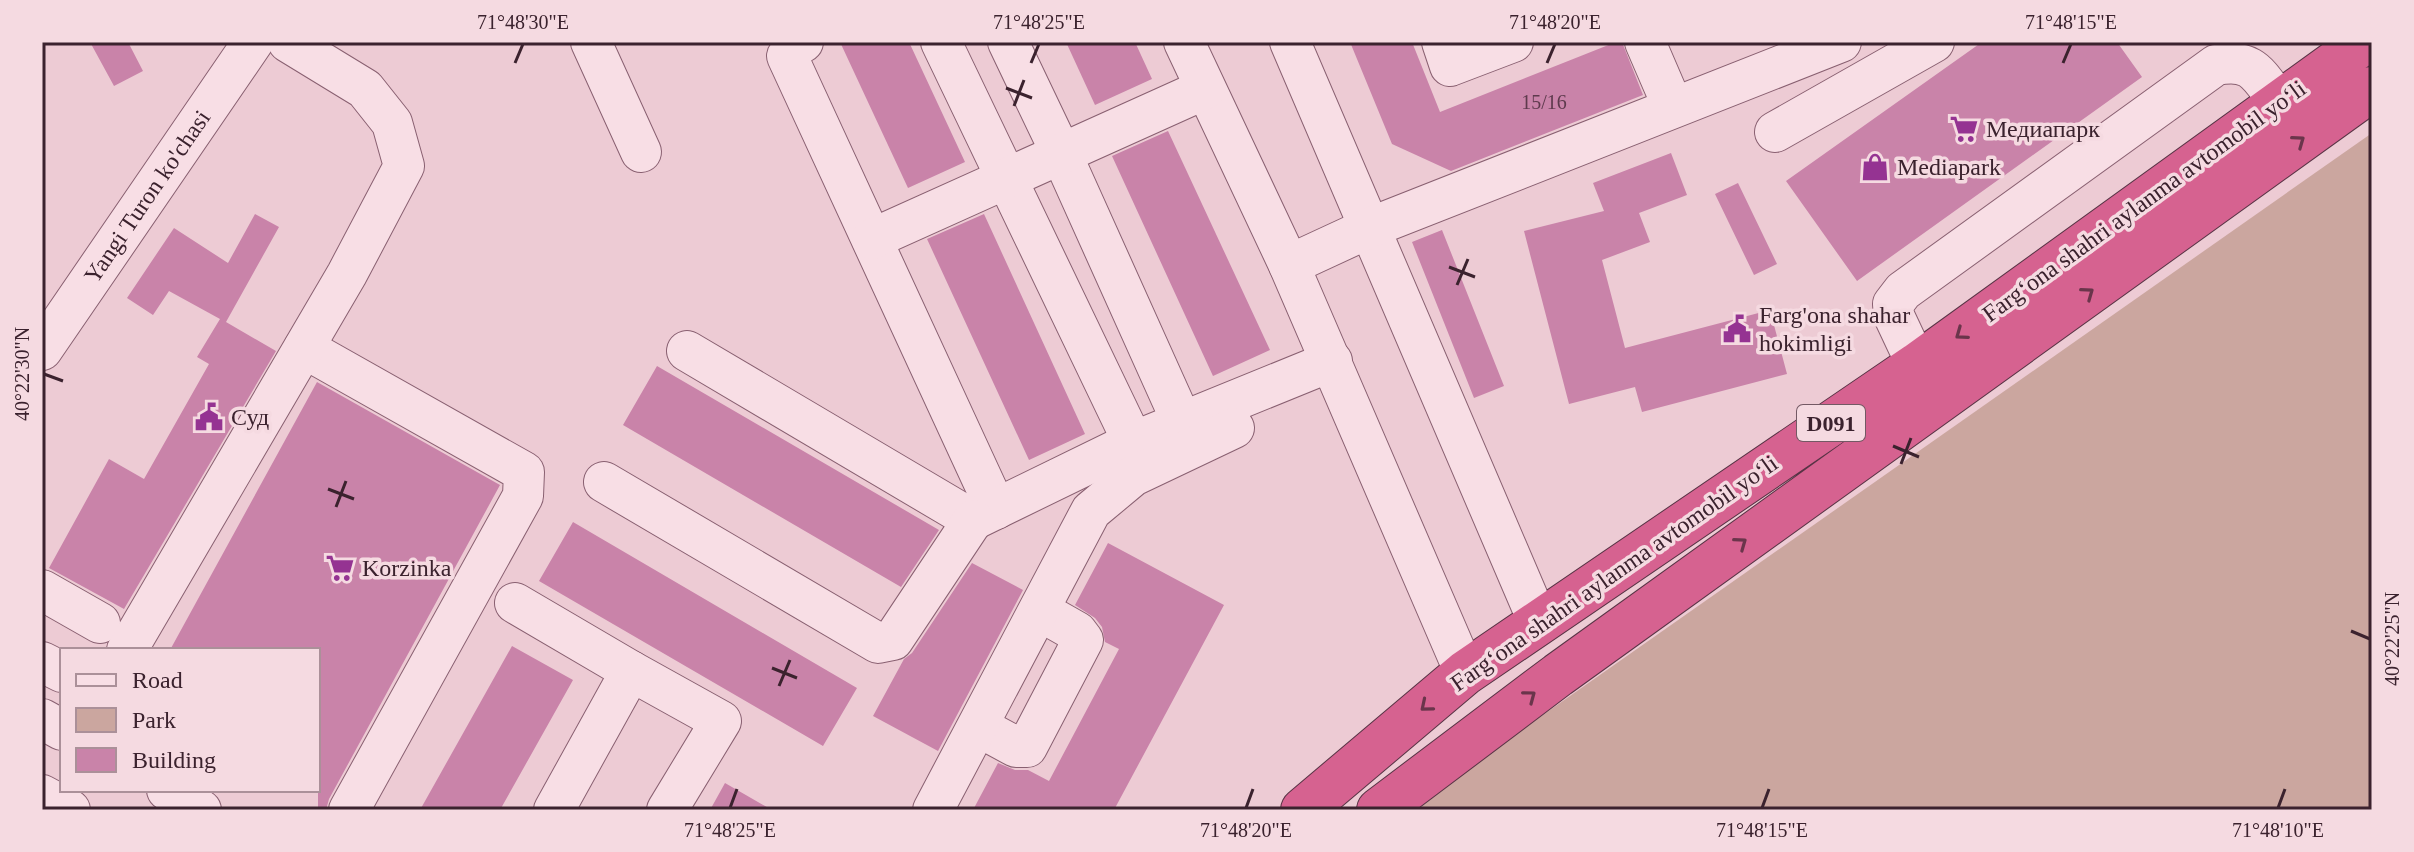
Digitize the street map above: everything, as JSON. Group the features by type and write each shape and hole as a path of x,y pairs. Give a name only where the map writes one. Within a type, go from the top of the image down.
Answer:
{"highway":[{"name":"Fargʻona shahri aylanma avtomobil yoʻli","path":"1379,810 2021,316 2344,48"},
{"name":"Fargʻona shahri aylanma avtomobil yoʻli","path":"1303,810 1465,673 1917,365 2021,316 2372,89"}],"street":[{"name":"Yangi Turon ko'chasi","path":"42,350 253,42"},
{"path":"42,590 114,637 304,348 404,166 392,123 365,89 288,42"},
{"path":"591,42 641,152"},
{"path":"803,42 787,56 872,239 984,514"},
{"path":"941,42 1133,442"},
{"path":"1008,42 1182,422"},
{"path":"1184,42 1289,265 1465,673"},
{"path":"1290,42 1538,621"},
{"path":"1442,42 1450,66 1513,42"},
{"path":"1645,42 1673,107"},
{"path":"1289,265 1369,228 1841,42"},
{"path":"1775,132 1926,44"},
{"path":"1917,365 1894,316 1893,304 1903,291 2208,54 2252,67 2280,103"},
{"path":"872,239 1205,89"},
{"path":"304,348 524,472 523,496 349,810"},
{"path":"687,351 984,514"},
{"path":"604,482 878,643 893,640 984,514 1133,442 1335,370"},
{"path":"933,810 1091,511 1133,476 1335,370"},
{"path":"515,603 721,721 667,810"},
{"path":"42,662 60,671"},
{"path":"554,810 631,671"},
{"path":"42,719 60,729"},
{"path":"170,792 201,810"},
{"path":"42,795 70,810"}],"green space":[{"path":"2372,133 2372,810 1417,810 1486,755"}],"building":[{"path":"90,42 128,42 143,71 114,86"},
{"path":"840,42 909,42 965,162 908,188"},
{"path":"1066,42 1135,42 1152,79 1095,105"},
{"path":"1350,42 1412,42 1440,112 1616,42 1622,42 1643,95 1451,171 1392,144"},
{"name":"Медиапарк","path":"1982,42 2117,42 2142,77 1857,281 1786,181"},
{"path":"1168,131 1270,350 1213,376 1112,156"},
{"name":"Farg'ona shahar hokimligi","path":"1671,153 1687,195 1639,213 1650,242 1602,260 1625,348 1770,310 1787,374 1642,412 1635,387 1569,404 1524,231 1604,211 1593,183"},
{"path":"1738,183 1777,264 1754,275 1715,194"},
{"path":"255,214 279,227 226,322 276,351 124,609 49,568 109,459 144,479 209,364 197,357 220,319 169,291 153,315 127,298 174,228 228,263"},
{"path":"984,214 1085,434 1029,460 927,239"},
{"path":"1442,230 1504,386 1474,398 1412,242"},
{"path":"657,366 939,530 901,587 623,425"},
{"name":"Korzinka","path":"317,382 500,485 329,799 326,810 318,810 320,648 171,648"},
{"path":"573,522 857,688 823,746 539,581"},
{"path":"1108,543 1224,605 1114,810 973,810 998,763 1015,770 1028,770 1049,781 1119,649 1105,642 1102,627 1095,618 1075,605"},
{"path":"972,563 1023,590 938,751 873,716 904,659 912,653"},
{"path":"512,646 573,680 500,810 420,810"},
{"path":"725,783 772,810 710,810"}],"place":[{"name":"Медиапарк","path":"1964,129"},
{"name":"Mediapark","path":"1875,167"},
{"name":"Farg'ona shahar hokimligi","path":"1737,329"},
{"name":"Суд","path":"209,417"},
{"name":"Korzinka","path":"340,568"}]}
